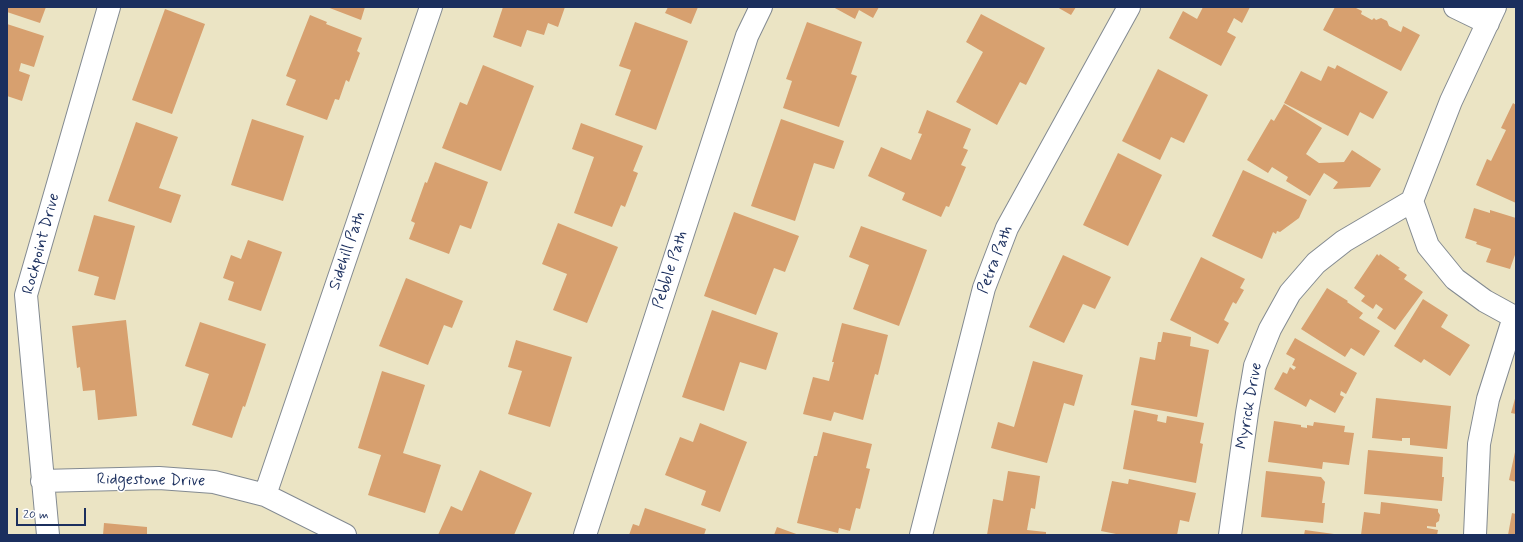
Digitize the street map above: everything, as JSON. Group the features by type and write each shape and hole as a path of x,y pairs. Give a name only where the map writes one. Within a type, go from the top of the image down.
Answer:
{"street":[{"name":"Rockpoint Drive","path":"48,535 26,296 109,7"},
{"name":"Sidehill Path","path":"265,495 431,7"},
{"name":"Pebble Path","path":"585,535 748,36 761,7"},
{"name":"Petra Path","path":"921,535 984,288 1007,228 1129,7"},
{"path":"1455,7 1491,15 1452,101 1412,201 1428,246 1455,279 1485,301 1515,317 1488,399 1479,444 1475,535"},
{"name":"Myrick Drive","path":"1230,535 1255,366 1270,329 1290,293 1316,263 1344,241 1412,201"},
{"name":"Ridgestone Drive","path":"42,481 160,478 214,482 265,495 345,535"}],"building":[{"path":"7,7 46,7 40,23 7,12"},
{"path":"327,7 365,7 361,20"},
{"path":"503,7 565,7 558,27 548,23 544,35 527,30 521,47 493,37"},
{"path":"668,7 698,7 691,24 665,13"},
{"path":"833,7 879,7 873,18 859,10 855,19"},
{"path":"1057,7 1076,7 1071,15"},
{"path":"1203,7 1250,7 1242,23 1234,18 1227,32 1236,37 1221,66 1169,38 1183,11 1197,19"},
{"path":"1335,7 1354,7 1362,11 1361,14 1372,20 1374,18 1376,20 1381,18 1387,21 1389,26 1401,32 1403,26 1420,35 1401,71 1323,30"},
{"path":"165,9 205,24 172,114 132,100"},
{"path":"981,14 1045,48 1026,85 1020,82 997,125 956,102 983,52 966,42"},
{"path":"310,15 327,22 326,24 362,38 357,51 360,53 349,82 346,80 339,100 335,99 327,120 286,105 296,80 286,76"},
{"path":"635,22 688,41 656,130 615,115 631,70 619,66"},
{"path":"807,22 862,42 851,74 857,76 839,127 783,108 792,81 786,79"},
{"path":"7,24 44,36 34,67 21,63 19,71 30,75 22,101 7,96"},
{"path":"483,65 534,86 501,171 442,148 460,102 467,105"},
{"path":"1337,65 1388,92 1373,119 1360,112 1348,136 1284,103 1301,71 1321,81 1328,66 1335,69"},
{"path":"1158,69 1208,95 1184,143 1171,137 1160,160 1122,141"},
{"path":"1513,103 1516,105 1516,203 1476,185 1487,159 1491,161 1506,130 1501,128"},
{"path":"1284,104 1322,128 1306,154 1319,163 1344,162 1352,150 1381,169 1370,187 1333,189 1338,182 1324,173 1310,196 1286,181 1288,177 1272,167 1268,173 1247,160 1271,119 1274,121"},
{"path":"927,110 971,129 963,148 968,150 961,165 966,167 949,207 946,206 941,217 902,200 905,193 868,176 881,147 911,160 922,134 918,133"},
{"path":"252,119 304,136 283,201 231,185"},
{"path":"781,119 844,141 834,169 814,163 795,221 751,206"},
{"path":"136,122 178,137 159,188 181,195 171,223 108,201"},
{"path":"581,123 643,146 633,171 638,173 625,207 621,205 612,227 574,213 594,157 572,149"},
{"path":"1118,153 1162,175 1128,246 1083,225"},
{"path":"435,162 488,182 471,229 460,225 449,254 409,239 415,223 411,221 425,182 427,183"},
{"path":"1243,170 1307,200 1299,218 1280,232 1277,231 1276,234 1273,232 1262,259 1212,236"},
{"path":"1474,208 1490,213 1490,210 1516,218 1516,252 1510,269 1486,262 1491,249 1476,244 1477,242 1465,238"},
{"path":"734,212 799,236 785,272 774,268 756,315 704,296"},
{"path":"94,215 135,226 115,300 94,295 99,277 78,271"},
{"path":"558,223 618,247 587,323 553,310 567,274 542,264"},
{"path":"861,226 927,250 899,326 853,309 869,265 849,257"},
{"path":"248,240 282,252 261,311 228,300 234,282 223,278 231,255 241,259"},
{"path":"1377,254 1379,256 1380,254 1400,268 1398,269 1407,275 1404,279 1423,292 1395,330 1377,318 1383,309 1376,304 1373,309 1361,301 1365,296 1354,288"},
{"path":"1063,255 1111,277 1095,309 1083,304 1064,343 1029,327"},
{"path":"1201,257 1245,279 1240,288 1244,290 1236,304 1233,302 1224,320 1229,323 1218,344 1170,320"},
{"path":"406,278 463,301 452,328 444,325 428,365 379,346"},
{"path":"1327,288 1348,301 1347,302 1363,313 1359,318 1380,331 1364,356 1351,348 1345,357 1301,329"},
{"path":"1423,299 1448,315 1441,327 1470,345 1450,376 1424,359 1421,363 1394,346"},
{"path":"712,310 778,333 766,370 740,362 724,411 682,397"},
{"path":"126,320 137,416 98,420 95,390 83,391 80,367 77,368 72,326"},
{"path":"200,322 266,344 245,407 243,406 232,438 192,425 209,374 185,366"},
{"path":"842,323 888,335 878,375 875,374 863,420 834,412 831,421 803,414 813,377 829,381 834,362 832,362"},
{"path":"1163,332 1191,337 1190,346 1209,350 1197,417 1131,405 1140,357 1155,360 1158,342 1161,342"},
{"path":"1295,338 1357,373 1346,394 1341,391 1340,395 1344,397 1335,413 1310,399 1306,407 1274,389 1283,372 1287,374 1290,367 1294,370 1296,367 1292,365 1295,359 1286,354"},
{"path":"516,340 572,357 550,427 508,414 522,371 508,367"},
{"path":"1033,361 1083,375 1074,406 1064,403 1047,463 991,448 998,422 1014,427"},
{"path":"382,371 425,385 403,453 441,465 425,513 368,495 381,455 358,448"},
{"path":"1516,395 1516,414 1511,413"},
{"path":"1376,398 1451,406 1447,449 1410,445 1410,438 1402,438 1402,441 1372,438"},
{"path":"1134,410 1158,415 1157,421 1166,423 1167,416 1204,423 1200,443 1203,444 1196,483 1123,469"},
{"path":"1274,421 1301,425 1301,427 1307,428 1307,425 1313,426 1314,422 1345,426 1344,432 1354,433 1349,465 1323,462 1322,469 1268,462"},
{"path":"700,423 747,442 720,512 701,505 706,491 665,475 680,437 693,442"},
{"path":"823,432 872,444 866,468 870,469 860,509 856,508 850,531 839,528 838,533 797,523 814,456 817,456"},
{"path":"1368,450 1443,457 1442,477 1444,477 1442,501 1364,494"},
{"path":"1516,452 1516,482 1509,480"},
{"path":"480,470 532,493 514,535 438,535 451,506 462,511"},
{"path":"1008,471 1040,476 1035,509 1031,508 1027,530 1046,532 1046,535 987,535 993,499 1003,501"},
{"path":"1266,471 1321,477 1325,482 1322,503 1325,503 1323,523 1261,517"},
{"path":"1129,479 1196,493 1189,522 1180,520 1177,535 1121,535 1101,531 1112,481 1128,484"},
{"path":"1381,502 1438,509 1440,515 1439,521 1436,523 1436,527 1427,526 1427,528 1438,530 1437,535 1361,535 1364,512 1380,514"},
{"path":"645,508 706,529 704,535 629,535 633,524 639,526"},
{"path":"1512,513 1516,514 1516,535 1508,535"},
{"path":"104,523 147,527 147,535 103,535"},
{"path":"777,527 799,535 774,535"},
{"path":"1305,530 1334,534 1334,535 1304,535"}]}
